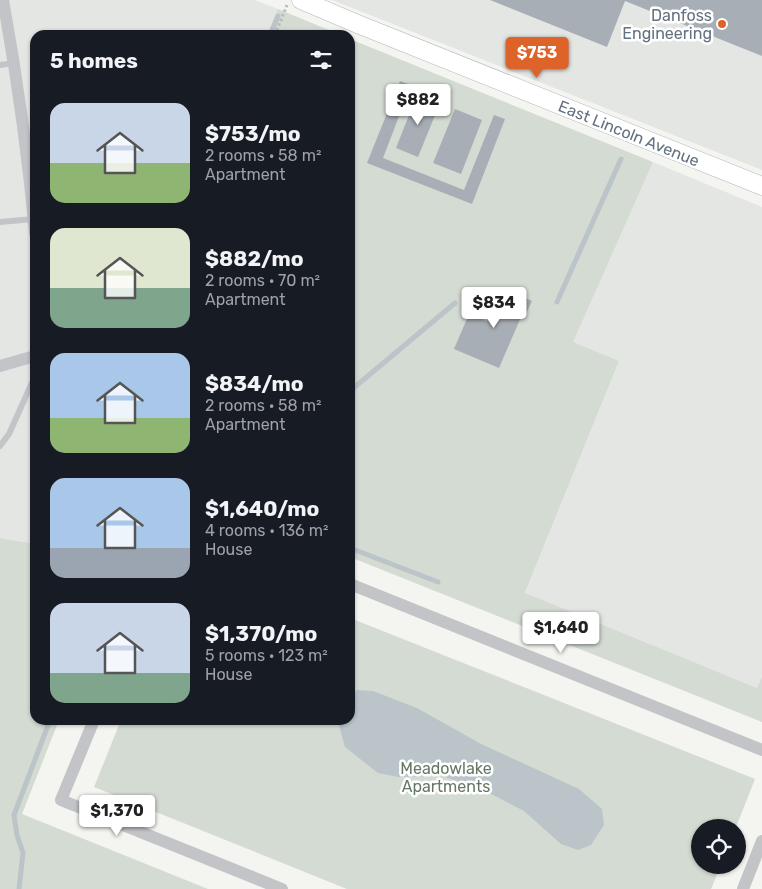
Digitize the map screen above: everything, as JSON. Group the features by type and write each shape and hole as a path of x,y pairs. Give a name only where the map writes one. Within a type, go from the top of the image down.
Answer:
{"street":[{"path":"3,0 14,64 30,187"},
{"name":"East Lincoln Avenue","path":"301,0 762,186"},
{"path":"0,366 30,357"},
{"path":"355,586 762,750"},
{"path":"92,725 62,800 282,889"},
{"path":"743,889 762,841"}],"lane":[{"path":"0,65 14,64"},
{"path":"0,222 30,218"},
{"path":"0,446 8,434 30,387"}],"path":[{"path":"277,30 289,0"}],"shaded area":[{"path":"0,0 255,0 278,9 269,30 30,30 30,543 0,538"},
{"path":"332,0 762,0 762,170"},
{"path":"653,162 762,207 762,676 757,688 525,594 619,361 572,342"},
{"path":"357,690 373,691 417,708 481,744 579,789 602,809 604,825 591,845 578,850 561,844 524,811 480,788 441,776 398,777 378,773 345,747 339,725 355,725 355,692"}],"green space":[{"path":"278,9 329,30 269,30"},
{"path":"355,41 653,162 573,342 619,361 525,593 757,688 762,676 762,722 355,559"},
{"path":"0,538 30,543 30,725 57,725 22,814 208,889 0,889"},
{"name":"Meadowlake Apartments","path":"355,620 755,779 739,819 691,819 691,874 717,874 711,889 347,889 94,787 119,725 355,725"}],"building":[{"name":"Danfoss Engineering","path":"490,0 762,0 762,56 625,1 607,47"},
{"path":"400,81 411,85 383,158 464,190 494,115 505,119 472,204 367,163"},
{"path":"417,95 440,103 418,157 396,148"},
{"path":"455,109 482,120 461,174 433,163"},
{"path":"501,287 532,301 524,318 521,317 499,368 454,349 469,314 487,321"}],"waterway":[{"path":"272,30 278,16"},
{"path":"557,302 621,159"},
{"path":"355,387 455,303"},
{"path":"355,550 438,582"},
{"path":"19,889 23,853 17,835 14,815 48,725"}],"place":[{"name":"Danfoss Engineering","path":"722,24"}]}
